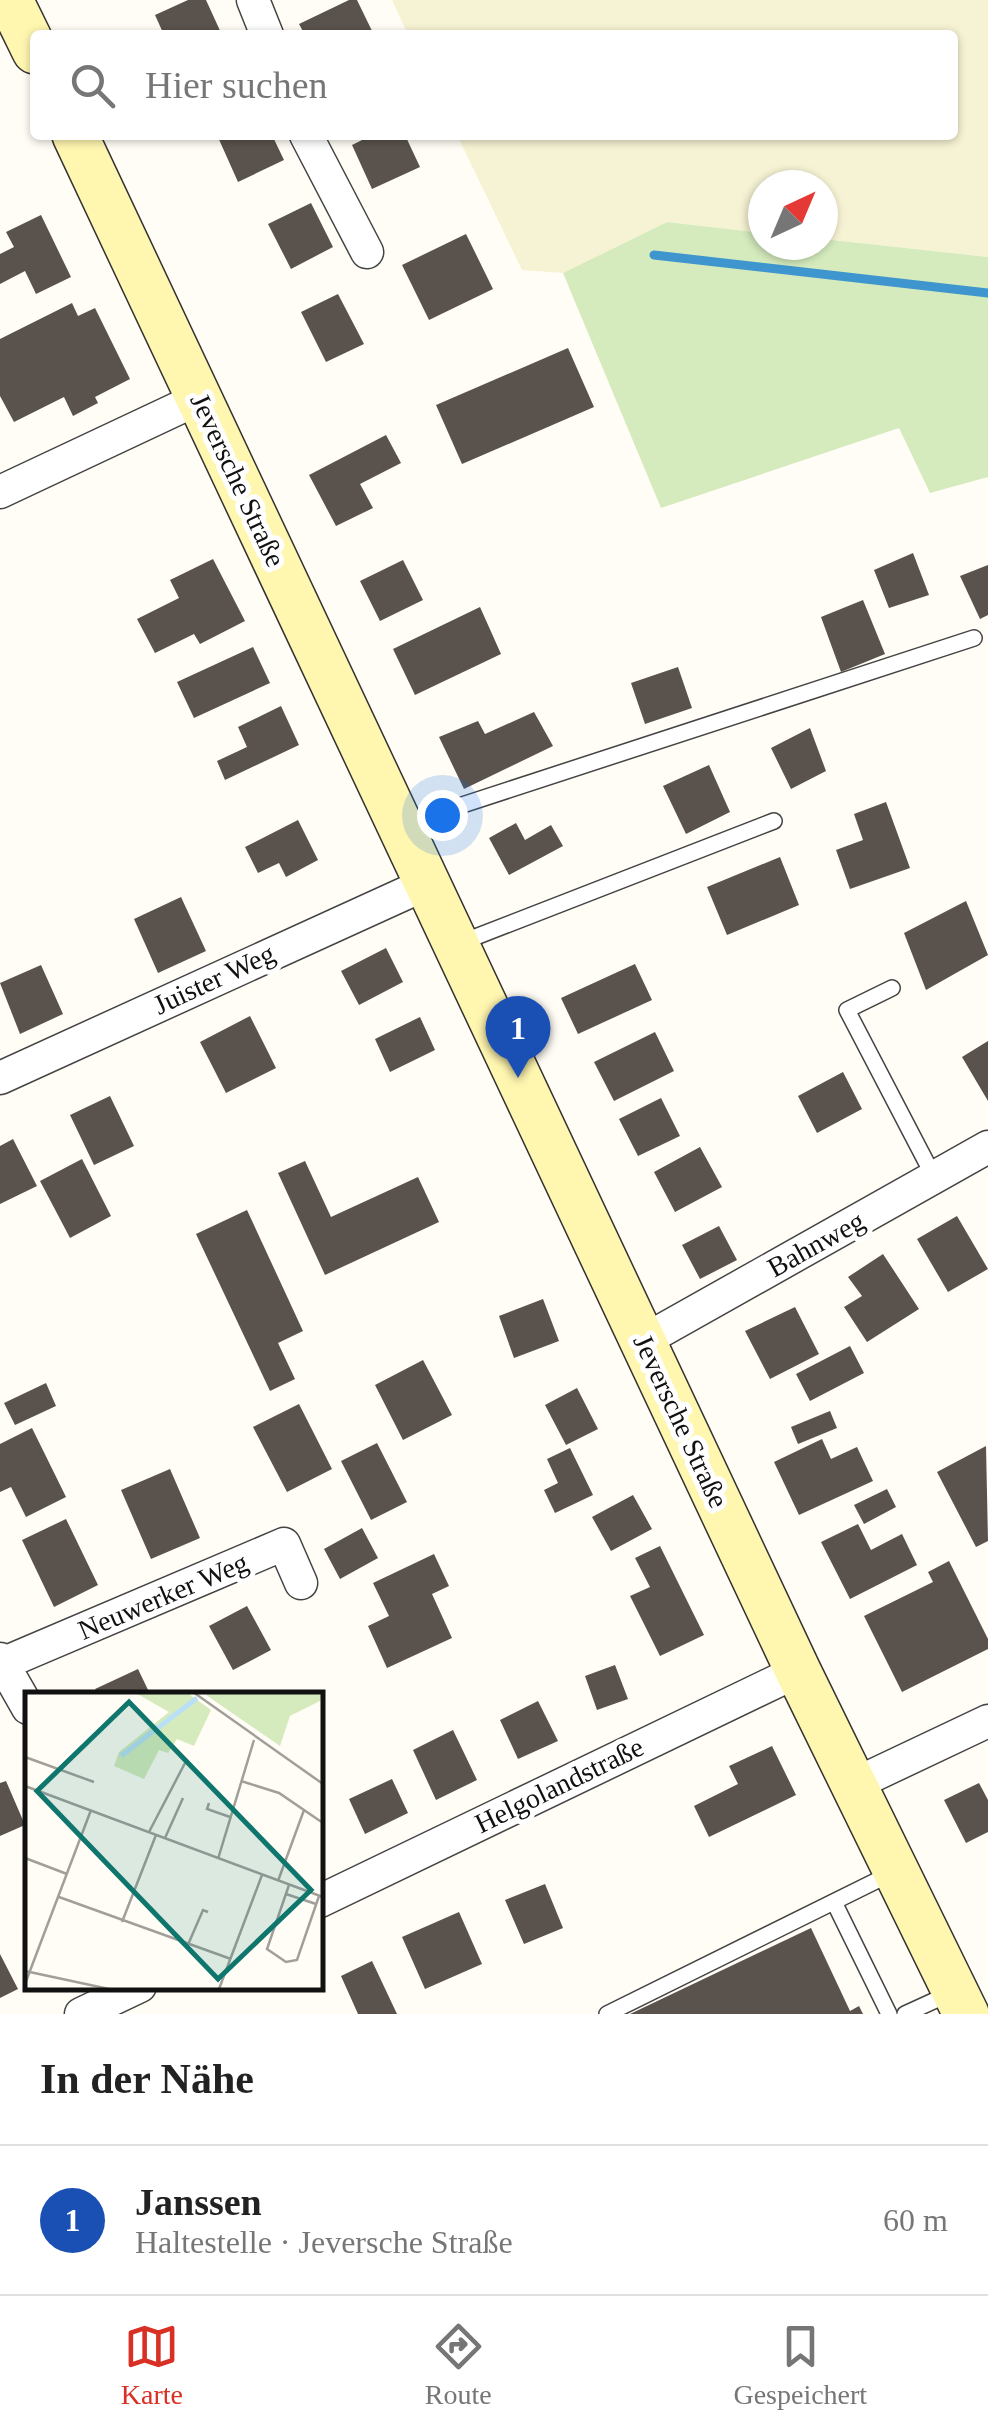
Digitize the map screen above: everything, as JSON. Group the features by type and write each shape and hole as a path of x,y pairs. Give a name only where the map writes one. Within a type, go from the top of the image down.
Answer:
{"street":[{"path":"10,0 30,42"},
{"path":"252,0 265,30"},
{"name":"Jeversche Straße","path":"86,140 200,398 456,945 798,1671 857,1784 960,2002"},
{"path":"309,140 367,252"},
{"path":"0,492 200,398"},
{"name":"Juister Weg","path":"0,1078 428,883"},
{"name":"Bahnweg","path":"643,1341 988,1146"},
{"name":"Neuwerker Weg","path":"1,1662 284,1544 301,1582"},
{"path":"1,1662 25,1703"},
{"name":"Helgolandstraße","path":"322,1899 798,1671"},
{"path":"857,1784 988,1721"},
{"path":"81,2014 134,1989"}],"lane":[{"path":"400,825 974,638"},
{"path":"456,945 774,821"},
{"path":"892,988 847,1010 934,1177"},
{"path":"607,2014 898,1870"},
{"path":"834,1902 889,2014"},
{"path":"905,2014 960,2002"}],"shaded area":[{"path":"392,0 988,0 988,257 838,241 838,170 748,170 748,231 667,222 563,273 522,270 459,140 958,140 958,30 406,30"}],"green space":[{"path":"667,222 748,231 748,260 838,260 838,241 988,257 988,477 930,493 899,428 661,508 563,273"}],"building":[{"path":"188,0 206,0 220,30 162,30 155,15"},
{"path":"349,0 357,0 372,30 302,30 299,24"},
{"path":"219,140 274,140 284,160 238,182"},
{"path":"362,140 407,140 420,167 372,189 352,145"},
{"path":"311,203 333,247 291,269 268,224"},
{"path":"41,215 71,277 36,294 25,271 0,284 0,254 14,247 6,232"},
{"path":"466,234 493,289 429,320 402,265"},
{"path":"338,294 364,344 326,362 301,312"},
{"path":"72,303 78,316 95,308 130,379 95,397 98,403 73,416 64,397 14,422 0,396 0,339"},
{"path":"568,348 594,407 462,464 436,405"},
{"path":"386,435 401,463 360,484 373,508 336,526 309,475"},
{"path":"913,553 929,595 889,608 874,570"},
{"path":"213,559 245,621 200,644 194,634 155,653 137,619 179,598 170,580"},
{"path":"403,560 423,600 380,621 360,581"},
{"path":"988,565 988,615 980,619 960,576"},
{"path":"863,600 885,654 841,672 821,617"},
{"path":"480,607 501,654 415,695 393,649"},
{"path":"253,647 270,683 194,718 177,682"},
{"path":"678,667 692,708 645,724 631,683"},
{"path":"281,706 299,745 225,780 217,761 247,747 238,727"},
{"path":"534,712 553,746 464,789 439,737 478,721 485,734"},
{"path":"810,728 826,771 791,789 771,748"},
{"path":"709,765 730,812 686,834 663,786"},
{"path":"886,802 910,868 850,889 836,850 863,840 854,814"},
{"path":"298,820 318,860 286,877 279,863 258,873 245,847"},
{"path":"516,823 525,840 551,825 563,846 509,875 489,838"},
{"path":"780,857 799,905 727,935 707,887"},
{"path":"181,897 206,951 158,973 134,919"},
{"path":"966,901 988,955 926,990 904,933"},
{"path":"386,948 403,982 359,1005 341,971"},
{"path":"635,964 652,1000 578,1034 561,998"},
{"path":"41,965 63,1014 20,1034 0,983"},
{"path":"250,1016 276,1068 226,1093 200,1042"},
{"path":"420,1017 435,1050 390,1072 375,1039"},
{"path":"655,1032 674,1071 614,1101 594,1062"},
{"path":"988,1041 988,1101 962,1057"},
{"path":"843,1072 862,1109 817,1133 798,1096"},
{"path":"110,1096 134,1146 94,1165 70,1115"},
{"path":"661,1098 680,1136 638,1156 619,1119"},
{"path":"13,1139 37,1186 0,1204 0,1146"},
{"path":"700,1147 722,1187 675,1212 654,1172"},
{"path":"82,1159 111,1216 70,1238 40,1181"},
{"path":"305,1161 331,1217 418,1177 439,1222 325,1275 278,1173"},
{"path":"247,1210 303,1331 278,1343 295,1379 270,1391 196,1234"},
{"path":"957,1216 988,1269 948,1292 917,1239"},
{"path":"719,1226 737,1260 700,1279 682,1245"},
{"path":"883,1254 919,1309 867,1342 844,1307 862,1296 848,1277"},
{"path":"543,1299 559,1341 514,1358 499,1316"},
{"path":"795,1307 819,1354 770,1379 745,1331"},
{"path":"850,1346 864,1373 810,1401 796,1374"},
{"path":"423,1360 452,1415 403,1440 375,1385"},
{"path":"46,1383 56,1406 15,1425 4,1403"},
{"path":"577,1388 598,1429 566,1445 545,1405"},
{"path":"299,1404 332,1469 287,1492 253,1427"},
{"path":"830,1411 837,1428 798,1444 791,1427"},
{"path":"32,1428 66,1497 26,1517 11,1487 0,1492 0,1444"},
{"path":"822,1439 831,1459 857,1447 873,1481 799,1515 774,1462"},
{"path":"377,1443 407,1502 371,1520 341,1461"},
{"path":"986,1446 988,1541 976,1547 937,1472"},
{"path":"570,1448 593,1495 555,1513 544,1490 558,1483 547,1459"},
{"path":"170,1469 200,1538 151,1559 121,1490"},
{"path":"887,1489 896,1507 864,1524 854,1505"},
{"path":"633,1495 652,1529 611,1551 592,1517"},
{"path":"66,1519 98,1585 54,1607 22,1540"},
{"path":"858,1524 871,1550 902,1534 917,1565 850,1599 821,1542"},
{"path":"362,1528 378,1558 340,1579 324,1549"},
{"path":"660,1546 704,1635 660,1656 630,1596 650,1587 635,1558"},
{"path":"434,1554 449,1586 432,1594 452,1638 387,1668 368,1626 389,1616 373,1583"},
{"path":"949,1561 988,1639 988,1649 902,1692 864,1616 933,1582 928,1572"},
{"path":"247,1606 271,1650 233,1670 209,1626"},
{"path":"615,1665 628,1699 597,1710 585,1676"},
{"path":"138,1669 149,1692 97,1692 95,1689"},
{"path":"538,1701 558,1741 518,1759 500,1720"},
{"path":"453,1730 477,1780 436,1800 413,1750"},
{"path":"772,1746 796,1795 709,1837 694,1806 738,1784 729,1766"},
{"path":"392,1779 408,1813 365,1834 349,1799"},
{"path":"6,1781 25,1825 0,1836 0,1783"},
{"path":"979,1783 988,1800 988,1832 966,1843 944,1800"},
{"path":"545,1884 563,1928 524,1944 505,1900"},
{"path":"459,1912 482,1964 425,1989 402,1937"},
{"path":"811,1928 850,2011 859,2006 863,2014 630,2014"},
{"path":"0,1954 18,1989 0,1998"},
{"path":"372,1961 397,2014 358,2014 341,1976"}],"waterway":[{"path":"654,255 988,293"}],"place":[{"name":"Janssen","path":"518,1078"}]}
